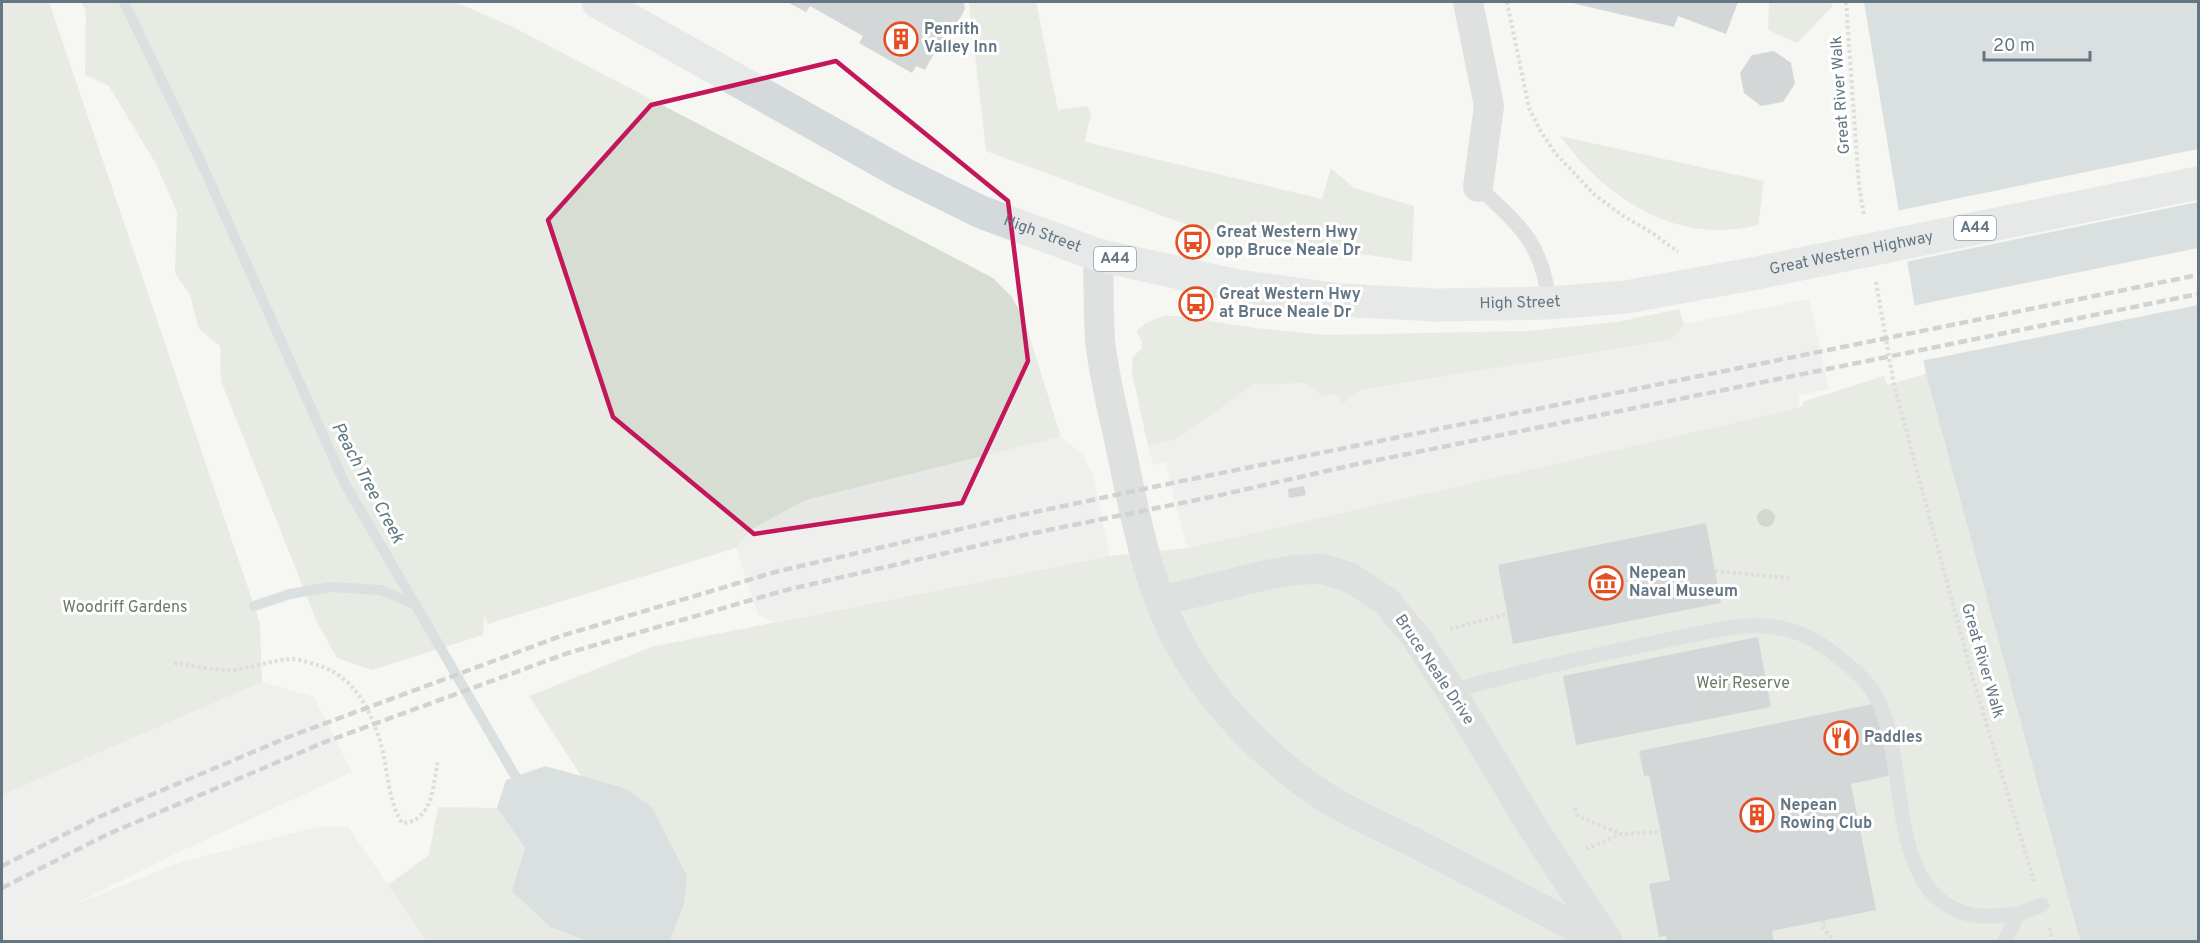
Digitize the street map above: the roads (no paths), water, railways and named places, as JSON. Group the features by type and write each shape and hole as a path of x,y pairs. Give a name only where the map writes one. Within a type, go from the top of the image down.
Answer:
{"highway":[{"name":"High Street","path":"598,2 902,173 981,212 1098,255 1238,286 1341,300 1436,305 1549,303 1626,297 1752,274"},
{"name":"Great Western Highway","path":"1752,274 2199,183"}],"street":[{"path":"1468,2 1490,106 1478,187"},
{"path":"1098,255 1100,341 1138,530 1160,601 1173,630 1193,667 1214,696 1270,756 1304,783 1354,812 1519,896 1602,942"},
{"name":"Bruce Neale Drive","path":"1160,601 1266,575 1294,570 1322,569 1349,577 1386,601 1416,637 1558,867 1608,942"}],"lane":[{"path":"1478,187 1514,220 1534,248 1543,268 1549,303"},
{"path":"1451,691 1615,650 1739,626 1785,628 1828,648 1848,664 1876,696 1889,738 1910,849 1920,878 1930,890 1944,902 1973,915 2018,914 2042,905"},
{"path":"2004,942 2018,914"}],"waterway":[{"name":"Peach Tree Creek","path":"124,2 201,162 345,484 514,774 524,786"},
{"path":"254,606 290,594 330,587 381,590 416,605"}],"railway":[{"path":"2,866 101,816 291,736 561,636 775,572 1021,515 1177,482 2198,275"},
{"path":"2,888 108,834 325,742 568,653 782,591 1024,535 1216,496 1353,465 2198,294"}],"place":[{"name":"Penrith Valley Inn","path":"901,39"},
{"name":"Great Western Hwy opp Bruce Neale Dr","path":"1193,242"},
{"name":"Great Western Hwy at Bruce Neale Dr","path":"1196,304"},
{"name":"Nepean Naval Museum","path":"1606,583"},
{"name":"Paddles","path":"1841,738"},
{"name":"Nepean Rowing Club","path":"1757,815"}],"park label":[{"name":"Woodriff Gardens","path":"125,608"},
{"name":"Weir Reserve","path":"1743,684"}]}
